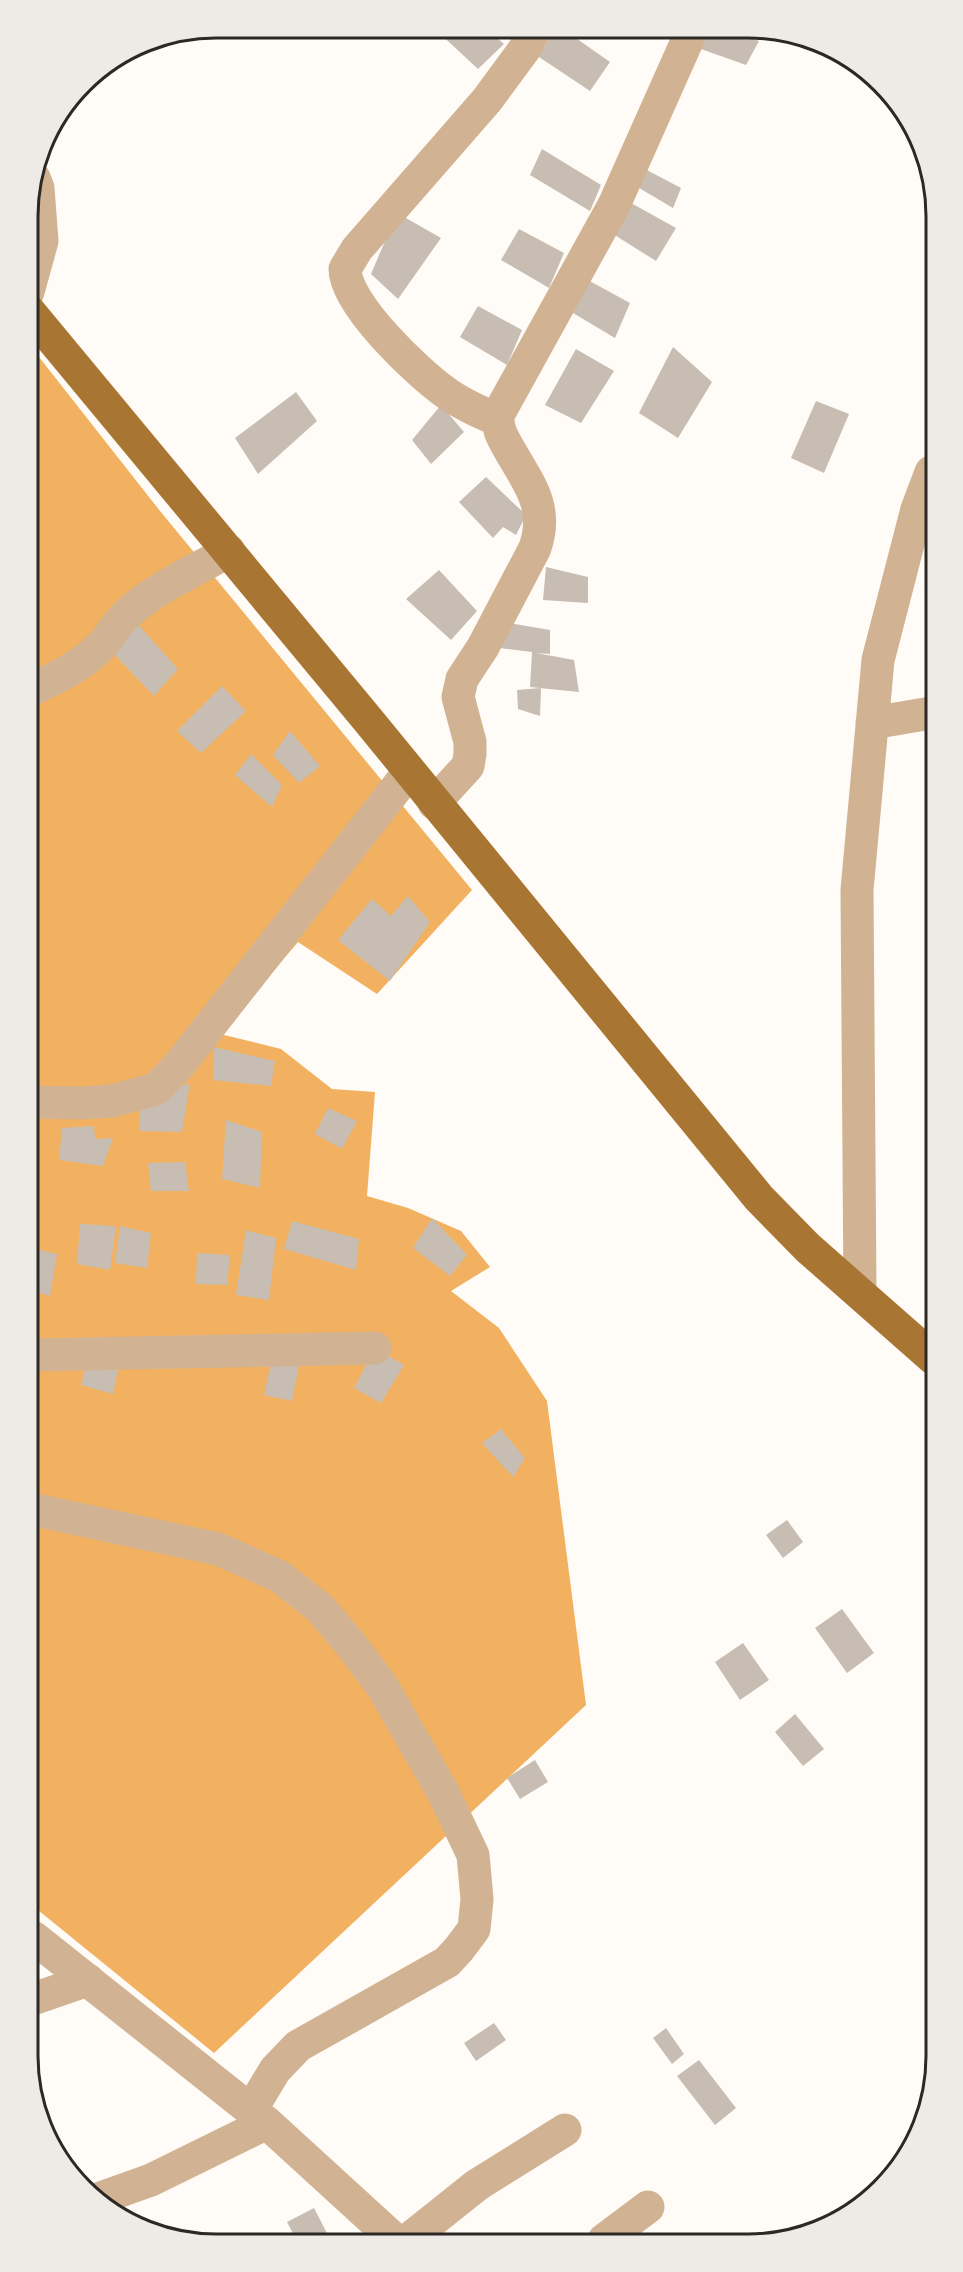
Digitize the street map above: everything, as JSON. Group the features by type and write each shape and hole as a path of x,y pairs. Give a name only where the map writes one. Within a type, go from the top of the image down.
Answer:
{"main road":[{"path":"38,322 229,551 759,1198 808,1248 925,1351"}],"street":[{"path":"498,420 472,409 445,393 403,356 377,327 350,291 345,269 357,249 487,100 530,38"},
{"path":"434,803 468,766 470,742 458,697 459,686 469,666 483,647 535,549 540,534 540,511 533,492 499,431 498,420 501,408 614,205 688,38"},
{"path":"38,256 42,241 39,198"},
{"path":"860,1293 857,890 878,660 917,509 926,486"},
{"path":"38,687 61,676 84,660 102,644 126,615 150,596 229,551"},
{"path":"872,723 926,714"},
{"path":"38,1101 81,1103 112,1101 156,1089 180,1064 409,772"},
{"path":"38,1355 375,1348"},
{"path":"38,1510 218,1549 279,1576 320,1608 382,1686 443,1792 473,1855 477,1899 474,1929 447,1962 298,2046 275,2070 259,2116 151,2180 106,2196"},
{"path":"38,1941 259,2116 384,2234"},
{"path":"38,1997 88,1980"},
{"path":"416,2234 477,2185 565,2130"},
{"path":"612,2234 648,2207"}],"shaded area":[{"path":"38,356 160,511 472,890 377,994 298,942 220,1034 281,1049 332,1089 375,1092 367,1196 408,1208 461,1231 490,1267 451,1291 499,1328 547,1401 586,1705 214,2053 38,1910"}],"building":[{"path":"445,38 497,38 504,44 478,69"},
{"path":"549,38 576,38 610,62 590,91 539,57"},
{"path":"706,38 751,38 759,41 746,65 701,49"},
{"path":"542,149 601,185 590,211 530,175"},
{"path":"643,168 681,188 673,208 634,185"},
{"path":"631,203 676,228 656,261 613,234"},
{"path":"397,213 441,238 398,299 371,274"},
{"path":"519,229 564,253 549,288 501,260"},
{"path":"586,279 630,303 615,338 568,310"},
{"path":"478,306 522,330 507,365 460,337"},
{"path":"673,347 712,382 678,438 639,413"},
{"path":"576,349 614,371 581,423 545,405"},
{"path":"296,392 317,421 258,474 235,438"},
{"path":"816,401 849,414 824,473 791,458"},
{"path":"441,405 464,432 431,464 412,440"},
{"path":"486,477 526,515 516,535 503,527 493,538 459,502"},
{"path":"546,567 588,577 588,603 543,600"},
{"path":"439,570 477,611 451,640 406,599"},
{"path":"136,622 178,669 154,696 112,652"},
{"path":"509,623 550,630 550,654 536,653 574,660 579,692 530,687 532,652 499,648"},
{"path":"222,686 246,711 201,753 177,731"},
{"path":"541,688 540,716 518,709 517,690"},
{"path":"290,731 320,766 299,783 273,755"},
{"path":"251,754 282,785 272,807 235,775"},
{"path":"408,896 430,922 390,981 338,940 372,899 391,916"},
{"path":"214,1047 275,1061 271,1086 213,1080"},
{"path":"190,1083 182,1132 140,1131 139,1101"},
{"path":"328,1108 357,1121 342,1149 315,1134"},
{"path":"226,1120 262,1132 260,1188 222,1179"},
{"path":"94,1126 95,1139 113,1138 103,1166 59,1160 62,1128"},
{"path":"185,1162 189,1191 151,1191 148,1163"},
{"path":"432,1218 467,1255 450,1276 413,1248"},
{"path":"292,1221 359,1239 356,1270 284,1249"},
{"path":"80,1224 116,1226 110,1270 77,1264"},
{"path":"120,1226 151,1233 147,1268 115,1263"},
{"path":"246,1230 276,1238 269,1300 236,1295"},
{"path":"38,1250 57,1254 50,1296 38,1293"},
{"path":"197,1253 230,1255 227,1285 196,1284"},
{"path":"375,1348 404,1365 381,1403 354,1388"},
{"path":"87,1362 118,1370 113,1394 81,1385"},
{"path":"271,1363 299,1365 292,1401 264,1395"},
{"path":"501,1429 525,1458 513,1477 482,1443"},
{"path":"787,1520 803,1542 783,1558 766,1535"},
{"path":"842,1609 874,1653 847,1673 815,1628"},
{"path":"743,1643 769,1680 740,1700 715,1662"},
{"path":"795,1714 824,1749 803,1766 775,1732"},
{"path":"535,1760 548,1782 520,1799 507,1778"},
{"path":"494,2023 506,2040 476,2061 464,2043"},
{"path":"666,2028 684,2054 672,2064 653,2038"},
{"path":"699,2060 736,2108 715,2125 677,2076"},
{"path":"314,2208 327,2234 293,2234 287,2222"}]}
